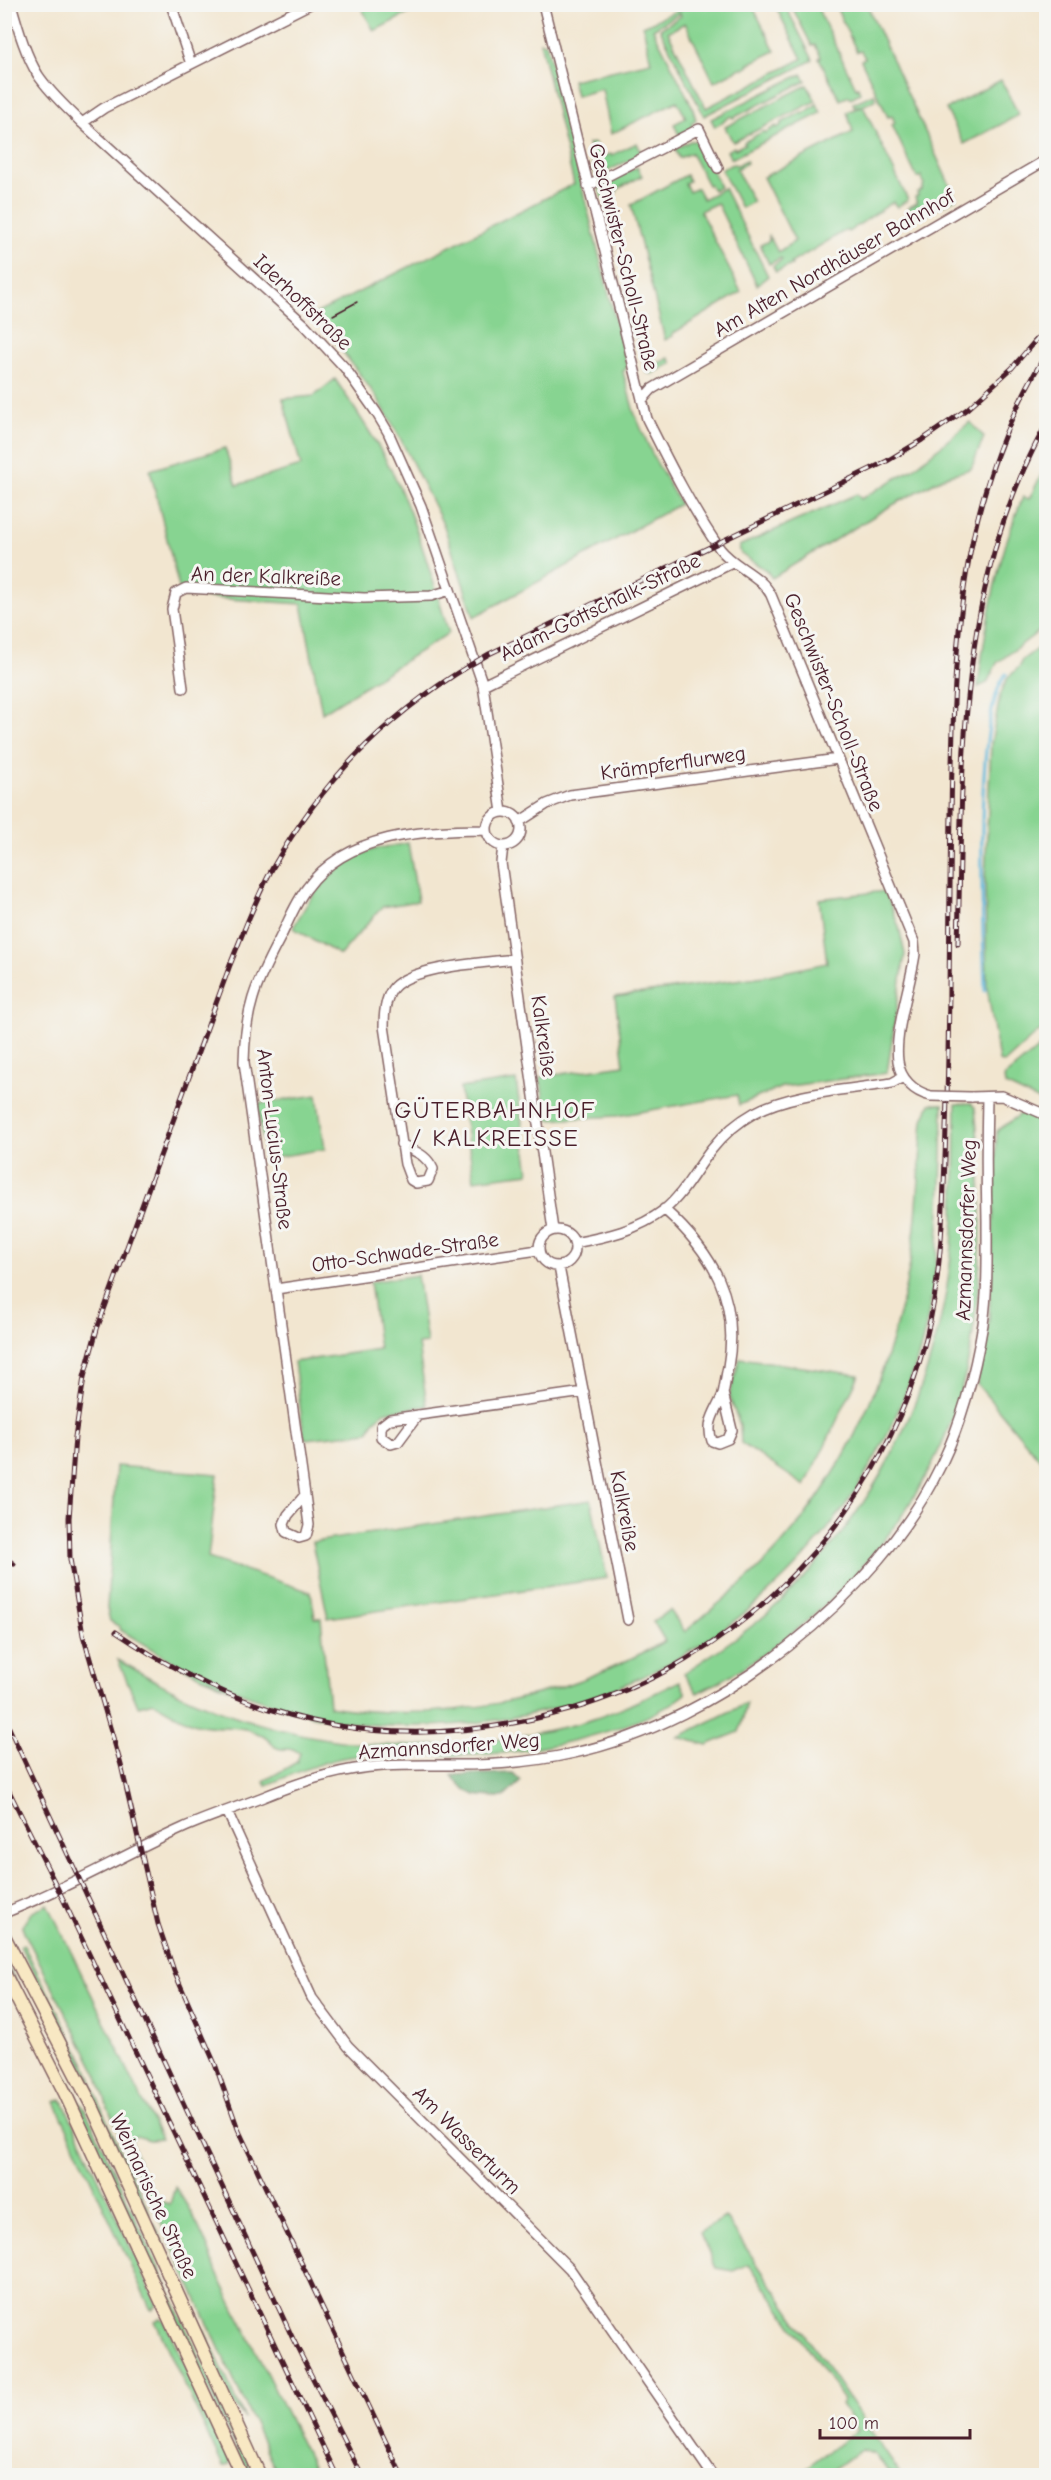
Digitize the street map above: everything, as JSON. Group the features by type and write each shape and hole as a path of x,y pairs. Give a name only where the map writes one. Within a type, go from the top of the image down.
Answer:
{"main road":[{"name":"Weimarische Straße","path":"4,1936 83,2088 260,2475"},
{"name":"Weimarische Straße","path":"4,1973 65,2093 242,2475"}],"street":[{"name":"Iderhoffstraße","path":"11,4 22,40 37,74 51,92 82,123 305,324 345,368 388,432 421,506 483,685"},
{"path":"171,4 191,64"},
{"path":"82,123 104,108 310,4"},
{"name":"Geschwister-Scholl-Straße","path":"543,4 647,419 721,550 765,584 771,595 914,942 915,954 900,1030 897,1060 903,1077"},
{"path":"588,186 699,129 718,168"},
{"name":"Am Alten Nordhäuser Bahnhof","path":"642,400 662,384 1047,160"},
{"name":"Adam-Gottschalk-Straße","path":"483,685 734,562"},
{"name":"An der Kalkreiße","path":"183,688 172,609 176,593 186,588 364,598 431,596 450,590"},
{"path":"483,685 502,812"},
{"name":"Krämpferflurweg","path":"519,822 547,804 570,795 838,759"},
{"path":"502,812 512,814 519,822 521,833 510,846 503,846 490,840 487,830 493,816 502,812"},
{"name":"Anton-Lucius-Straße","path":"305,1495 244,1062 244,1033 249,1006 262,972 306,888 331,861 347,852 376,842 421,833 487,830"},
{"name":"Kalkreiße","path":"503,846 501,863 553,1230"},
{"path":"401,1144 384,1026 388,996 394,987 407,978 423,972 514,959"},
{"path":"574,1244 627,1230 664,1209 682,1191 713,1148 732,1129 755,1113 782,1102 892,1083 903,1077 916,1091 932,1096 1002,1096 1047,1114"},
{"name":"Azmannsdorfer Weg","path":"4,1912 187,1826 300,1783 342,1771 387,1764 479,1764 529,1761 575,1753 622,1740 655,1726 736,1684 765,1665 824,1617 876,1562 913,1514 941,1465 969,1391 983,1320 987,1270 987,1097"},
{"path":"664,1209 687,1229 706,1255 724,1290 731,1335 723,1394 732,1430 728,1439 718,1443 712,1441 709,1433 713,1411 723,1394"},
{"path":"553,1230 564,1231 574,1244 570,1261 559,1267 543,1261 538,1250 543,1235 553,1230"},
{"name":"Otto-Schwade-Straße","path":"276,1289 538,1250"},
{"name":"Kalkreiße","path":"559,1267 628,1620"},
{"path":"418,1415 584,1392"},
{"name":"Am Wasserturm","path":"227,1811 312,1998 326,2018 348,2046 570,2269 713,2475"}],"green space":[{"path":"360,5 425,5 374,31"},
{"path":"689,5 752,5 775,51 748,64 749,66 744,69 743,67 714,82 685,23 668,32 706,108 802,59 775,5 785,5 813,60 704,116 660,29 681,16 680,13 653,29 692,106 696,120 691,123 694,128 679,135 674,124 686,118 677,101 611,134 602,89 576,96 572,80 651,62 643,26"},
{"path":"791,5 816,5 860,93 840,100 815,45 812,46"},
{"path":"835,5 867,5 956,199 916,218 908,208 917,203 915,197 922,190 924,183 921,176 917,178 892,125 895,123 892,116 888,117 861,60 865,58 861,51 857,52"},
{"path":"540,42 546,43 627,367 623,372 634,412 653,456 680,504 474,617 444,526 400,438 378,399 315,314 574,184"},
{"path":"802,74 806,81 733,118 731,116 715,127 711,119"},
{"path":"1001,80 1019,115 964,144 946,109"},
{"path":"807,85 816,101 733,142 725,127"},
{"path":"874,94 876,99 863,106 908,200 897,207 893,202 848,232 846,230 791,263 792,265 776,272 773,266 782,260 781,258 769,264 760,245 769,241 769,236 778,252 795,241 763,177 853,132 847,112 862,106 854,106 853,103"},
{"path":"817,104 821,113 731,159 727,151 745,144 744,142 764,131 765,133 776,126 777,128 781,123 802,112 803,114"},
{"path":"690,141 697,141 701,144 720,187 713,190 708,185 691,153 679,158 675,149"},
{"path":"595,143 597,152 601,152 602,157 612,155 637,143 642,154 596,177 588,144"},
{"path":"746,160 747,163 736,169 753,202 741,208 721,169 733,164 738,165"},
{"path":"637,167 642,176 616,190 617,192 602,198 599,186"},
{"path":"686,175 689,181 685,183 689,192 697,188 703,199 724,188 768,276 757,285 717,203 700,211 741,292 665,340 631,205"},
{"path":"644,334 651,360 659,363 669,358 672,363 652,374 647,373 637,338"},
{"path":"335,379 374,439 406,502 449,633 322,713 302,604 181,596 150,470 225,448 237,485 301,466 283,399 314,396"},
{"path":"970,422 984,437 971,469 946,476 889,507 772,578 766,570 741,554 739,546 857,494 861,499 914,468"},
{"path":"1046,465 1046,626 997,663 987,683 978,687 989,614 1006,543 1023,497 1029,499"},
{"path":"1046,642 1046,1025 1004,1063 999,1061 987,987 985,879 991,744 1000,696 1007,679 1020,666 1021,661"},
{"path":"408,843 418,901 382,907 340,955 293,928 314,894 331,874 371,850"},
{"path":"885,891 899,927 905,954 887,1073 782,1087 739,1105 737,1095 617,1116 547,1120 540,1077 624,1065 615,997 764,976 827,963 819,899"},
{"path":"1046,1042 1046,1104 1005,1085 1004,1077"},
{"path":"516,1080 529,1173 474,1180 460,1088"},
{"path":"317,1095 325,1149 265,1159 257,1104"},
{"path":"971,1103 975,1108 981,1206 976,1307 966,1371 951,1422 929,1471 901,1517 867,1561 829,1601 788,1637 743,1668 697,1693 684,1673 759,1620 802,1580 858,1510 882,1472 902,1432 933,1348 944,1303 953,1229 956,1104"},
{"path":"930,1104 943,1104 940,1205 935,1272 923,1338 914,1370 884,1441 846,1505 799,1562 746,1612 686,1654 620,1687 549,1710 473,1723 434,1726 376,1725 318,1717 269,1703 235,1690 203,1677 171,1660 119,1629 120,1627 110,1621 107,1608 116,1466 218,1474 208,1558 311,1592 315,1618 321,1618 329,1706 373,1711 417,1712 460,1709 503,1702 545,1692 586,1678 665,1641 653,1621 670,1610 685,1632 769,1558 805,1516 827,1484 863,1416 891,1344 901,1307 912,1251 923,1120"},
{"path":"1022,1113 1046,1125 1046,1467 977,1384 989,1321 997,1131"},
{"path":"417,1275 427,1343 418,1344 427,1406 384,1412 374,1421 368,1432 307,1439 304,1436 294,1362 379,1349 370,1282"},
{"path":"740,1358 859,1375 805,1486 741,1443 740,1425 729,1396"},
{"path":"591,1500 607,1578 328,1618 312,1542"},
{"path":"118,1660 188,1698 239,1717 320,1738 362,1744 445,1745 487,1741 552,1730 587,1721 623,1708 680,1681 686,1694 641,1719 584,1738 554,1745 472,1755 395,1754 349,1757 317,1765 266,1785 264,1781 297,1762 300,1753 293,1749 276,1748 266,1738 253,1731 196,1724 154,1702 138,1706"},
{"path":"747,1703 739,1732 707,1745 678,1737"},
{"path":"513,1773 521,1781 504,1797 487,1797 468,1792 452,1775"},
{"path":"48,1904 161,2139 150,2140 136,2136 131,2140 139,2164 159,2201 170,2204 175,2187 188,2207 217,2273 317,2475 278,2475 107,2106 98,2076 25,1934 22,1926 31,1913"},
{"path":"23,1944 86,2066 103,2112 150,2214 146,2216 95,2102 87,2075 20,1946"},
{"path":"4,1959 88,2115 254,2475 248,2475 66,2083"},
{"path":"62,2099 157,2305 151,2310 55,2102"},
{"path":"725,2217 901,2475 889,2472 874,2454 861,2450 827,2473 799,2475 857,2430 841,2404 844,2400 749,2264 733,2271 716,2268 700,2233"},
{"path":"154,2223 245,2418 233,2403 151,2225"},
{"path":"160,2318 164,2320 230,2461 229,2465 223,2467 155,2321"}],"waterway":[{"path":"985,991 982,875 984,777 988,733 995,697 1006,674"}],"tram line":[{"path":"333,315 357,302"}],"railway":[{"path":"402,2476 238,2129 215,2064 174,1971 158,1924 121,1765 83,1635 70,1559 69,1518 75,1437 84,1377 97,1329 230,965 260,893 272,869 315,803 365,746 423,697 489,654 887,461 922,440 967,409 1012,368 1046,328"},
{"path":"116,1632 170,1665 223,1692 278,1712 333,1725 390,1732 447,1731 507,1724 569,1710 599,1700 629,1689 685,1660 712,1643 762,1604 813,1553 838,1522 882,1453 899,1417 926,1340 934,1300 945,1171 952,753 959,634 966,576 977,520 994,464 1016,409 1046,354"},
{"path":"958,944 964,744 970,678 980,613 995,549 1017,486 1046,425"},
{"path":"4,1557 14,1564"},
{"path":"4,1717 293,2339 362,2476"},
{"path":"4,1781 62,1897 337,2476"}],"district":[{"name":"GÜTERBAHNHOF / KALKREISSE","path":"495,1124"}]}
